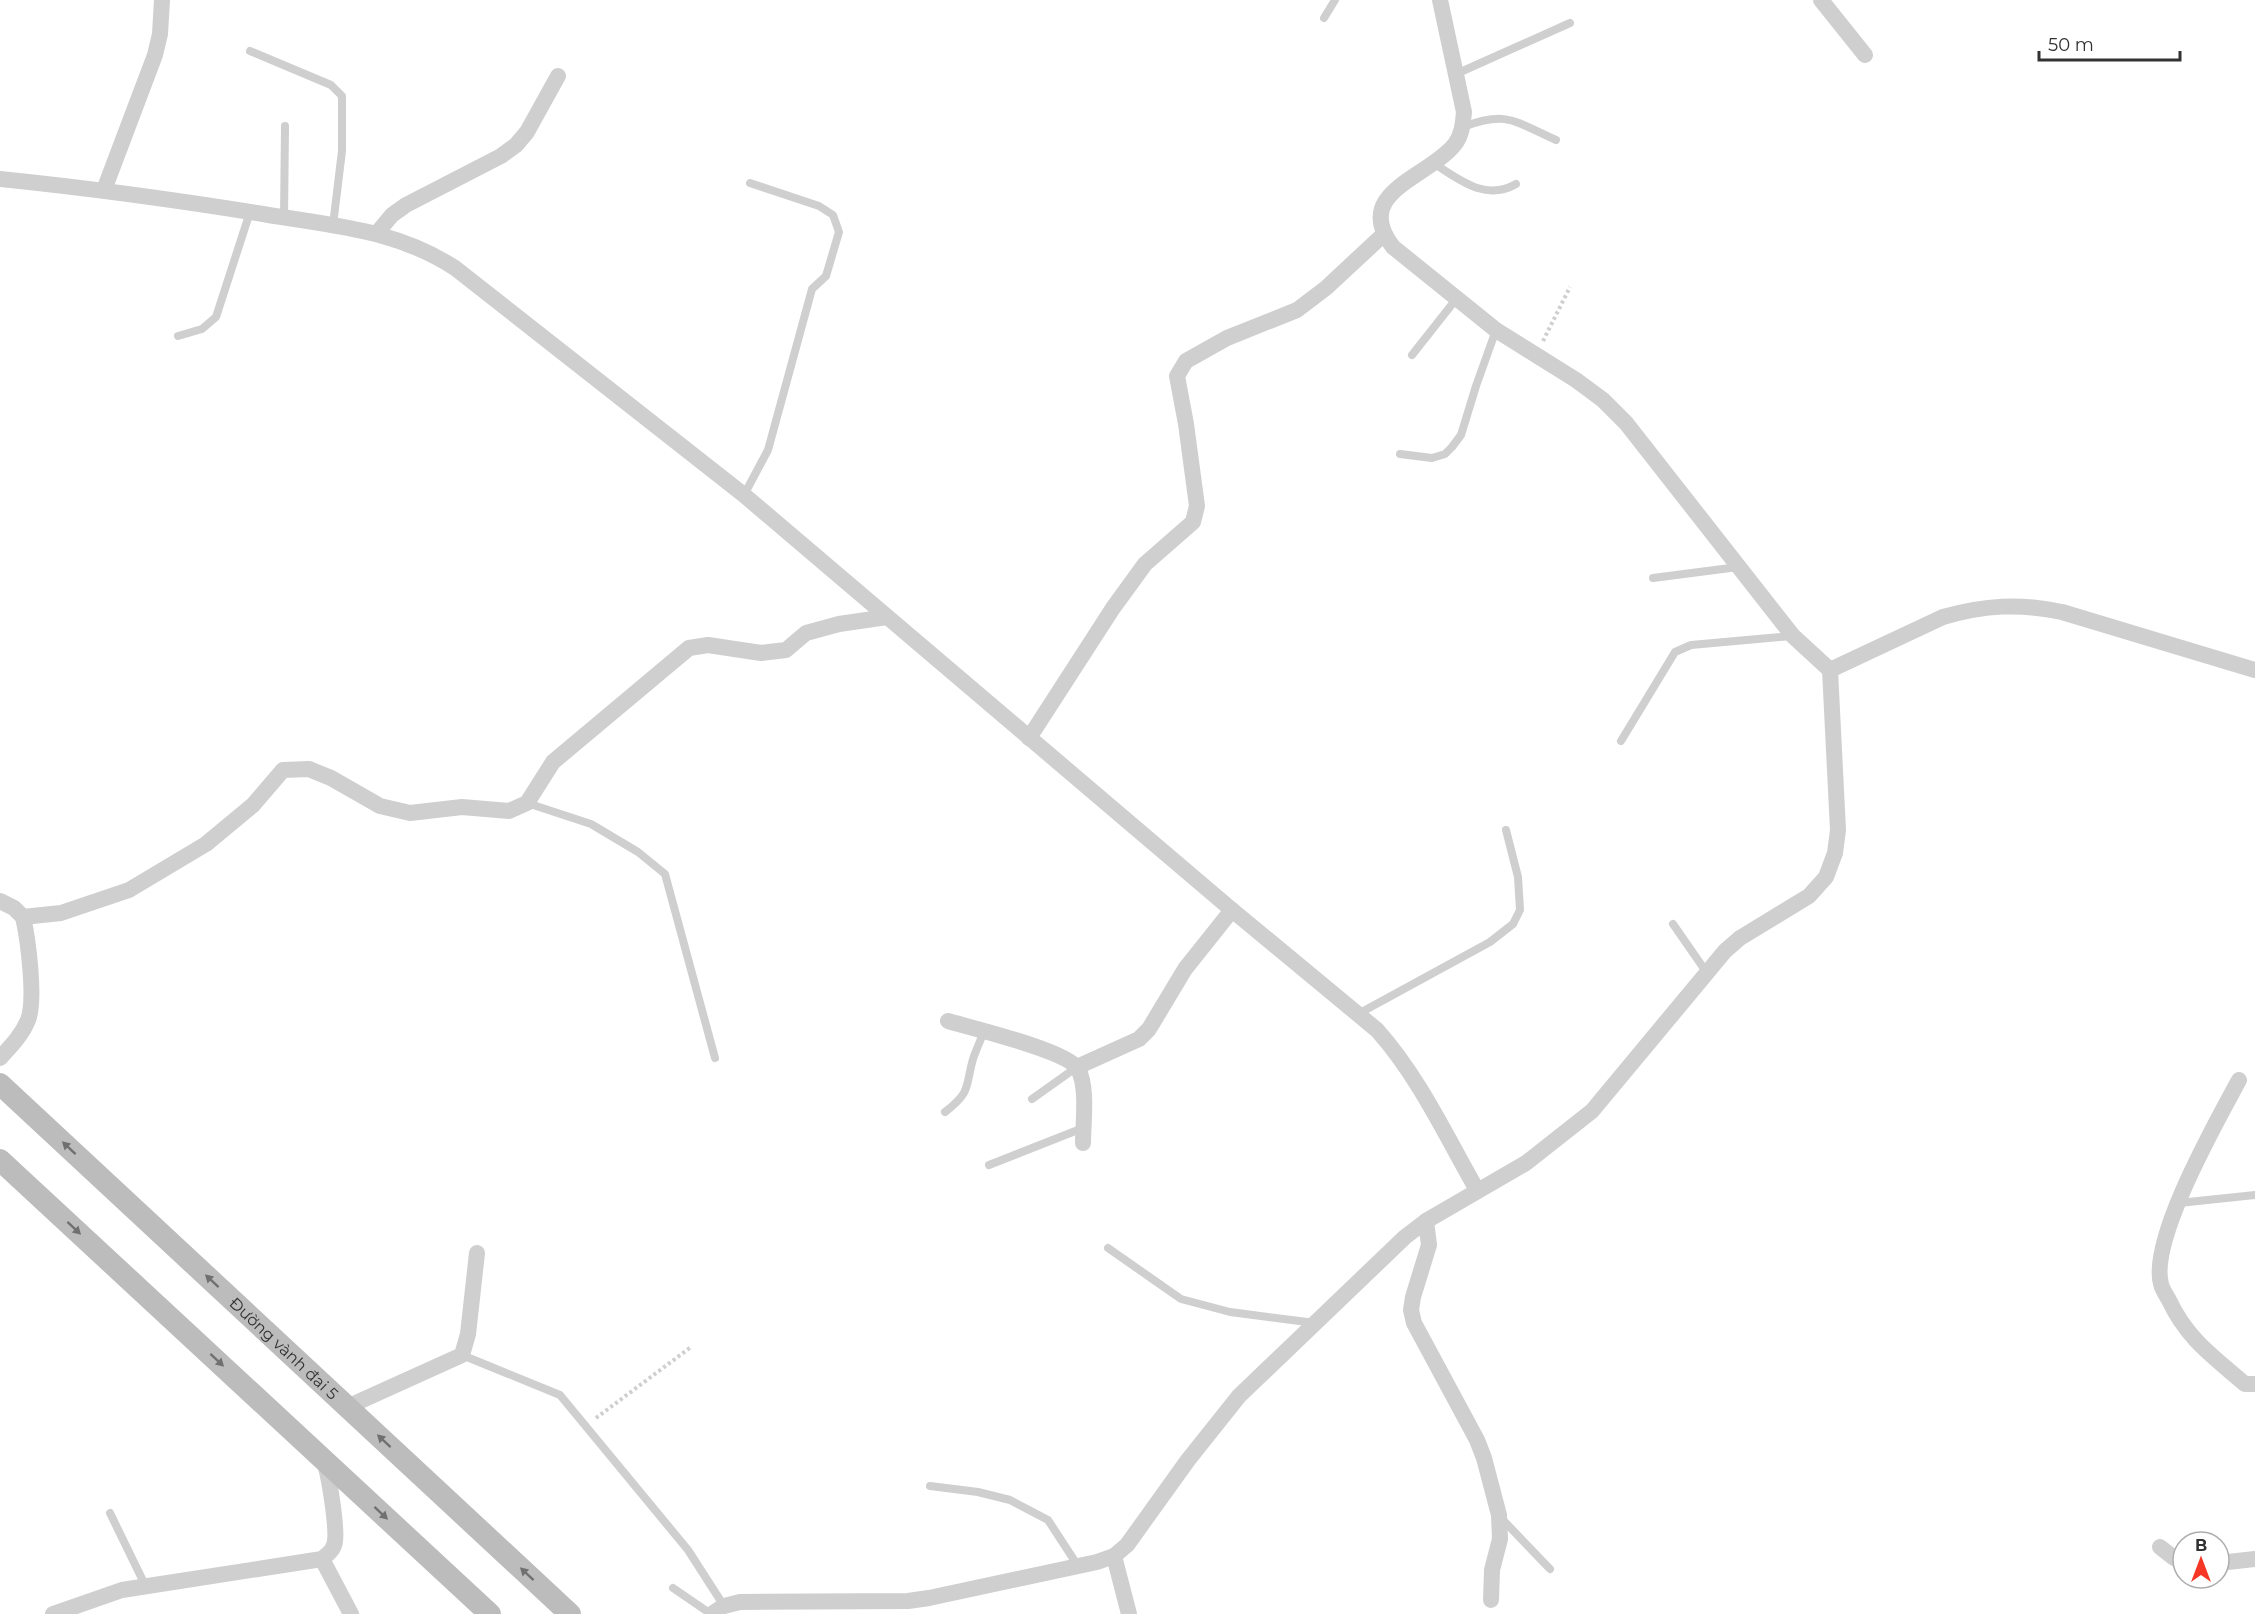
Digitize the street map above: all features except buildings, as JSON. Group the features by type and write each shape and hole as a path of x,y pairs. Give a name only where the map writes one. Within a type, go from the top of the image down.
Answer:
{"main road":[{"name":"Đường vành đai 5","path":"0,1084 570,1614"},
{"path":"0,1160 490,1614"}],"street":[{"path":"104,190 155,55 160,34 162,0"},
{"path":"716,1611 740,1602 908,1601 1078,1566 1114,1556 1127,1545 1188,1460 1239,1396 1405,1237 1426,1221 1526,1163 1592,1111 1725,951 1740,938 1809,896 1826,877 1834,853 1838,830 1830,670 1793,636 1626,423 1603,400 1576,380 1497,330 1394,247 1383,234 1380,221 1383,206 1393,191 1456,143 1463,127 1464,112 1440,0"},
{"path":"1821,0 1865,55"},
{"path":"377,233 392,215 405,205 501,156 516,145 527,132 558,76"},
{"path":"0,179 104,190 377,233 424,250 455,268 744,495 1232,910 1377,1030 1396,1051 1477,1190"},
{"path":"1029,738 1113,608 1145,564 1193,522 1197,506 1177,376 1186,361 1227,338 1297,310 1326,288 1383,234"},
{"path":"1830,670 1943,617 2012,605 2037,606 2062,612 2255,670"},
{"path":"23,917 61,913 129,890 206,844 253,805 284,770 309,769 331,778 380,806 410,813 462,807 508,811 527,803 553,762 689,648 708,645 761,653 786,650 806,633 839,624 887,617"},
{"path":"0,901 14,908 23,917 32,1000 29,1019 17,1040 0,1058"},
{"path":"1077,1067 1139,1039 1149,1029 1185,969 1232,910"},
{"path":"948,1021 1050,1052 1077,1067 1083,1082 1083,1136"},
{"path":"2239,1080 2201,1151 2179,1203 2160,1256 2160,1283 2178,1319 2199,1346 2245,1384 2255,1384"},
{"path":"1426,1221 1429,1245 1411,1310 1414,1323 1477,1440 1484,1458 1498,1515 1500,1539 1492,1570 1491,1600"},
{"path":"347,1407 462,1354 468,1334 477,1253"},
{"path":"53,1614 103,1596 146,1587 322,1559 331,1552 335,1540 329,1474 323,1459"},
{"path":"2160,1547 2171,1556"},
{"path":"1114,1556 1129,1614"},
{"path":"322,1559 351,1614"},
{"path":"2231,1562 2255,1559"}],"lane":[{"path":"1324,18 1335,0"},
{"path":"1456,74 1570,23"},
{"path":"250,51 331,85 342,96 342,152 333,225"},
{"path":"1463,127 1485,119 1510,119 1556,141"},
{"path":"284,218 285,126"},
{"path":"1432,162 1473,188 1495,192 1506,190 1516,184"},
{"path":"744,495 768,450 812,289 826,276 839,232 833,215 819,206 750,183"},
{"path":"178,336 202,329 216,317 250,212"},
{"path":"1412,355 1457,298"},
{"path":"1400,454 1432,459 1444,454 1452,447 1461,435 1497,330"},
{"path":"1653,579 1738,567"},
{"path":"1621,741 1675,652 1691,645 1793,636"},
{"path":"527,803 591,824 638,852 665,874 715,1058"},
{"path":"1358,1015 1490,942 1513,924 1520,910 1518,877 1506,830"},
{"path":"1672,924 1707,973"},
{"path":"945,1112 958,1102 968,1087 973,1058 984,1032"},
{"path":"1032,1099 1077,1067"},
{"path":"989,1165 1083,1136"},
{"path":"2179,1203 2255,1194"},
{"path":"1108,1248 1181,1299 1230,1312 1315,1323"},
{"path":"462,1354 560,1395 688,1550 716,1611"},
{"path":"930,1486 978,1492 1010,1500 1048,1520 1078,1566"},
{"path":"110,1513 146,1587"},
{"path":"1498,1515 1550,1569"},
{"path":"673,1588 716,1611"}],"path":[{"path":"1536,355 1570,287"},
{"path":"585,1426 691,1347"}]}
